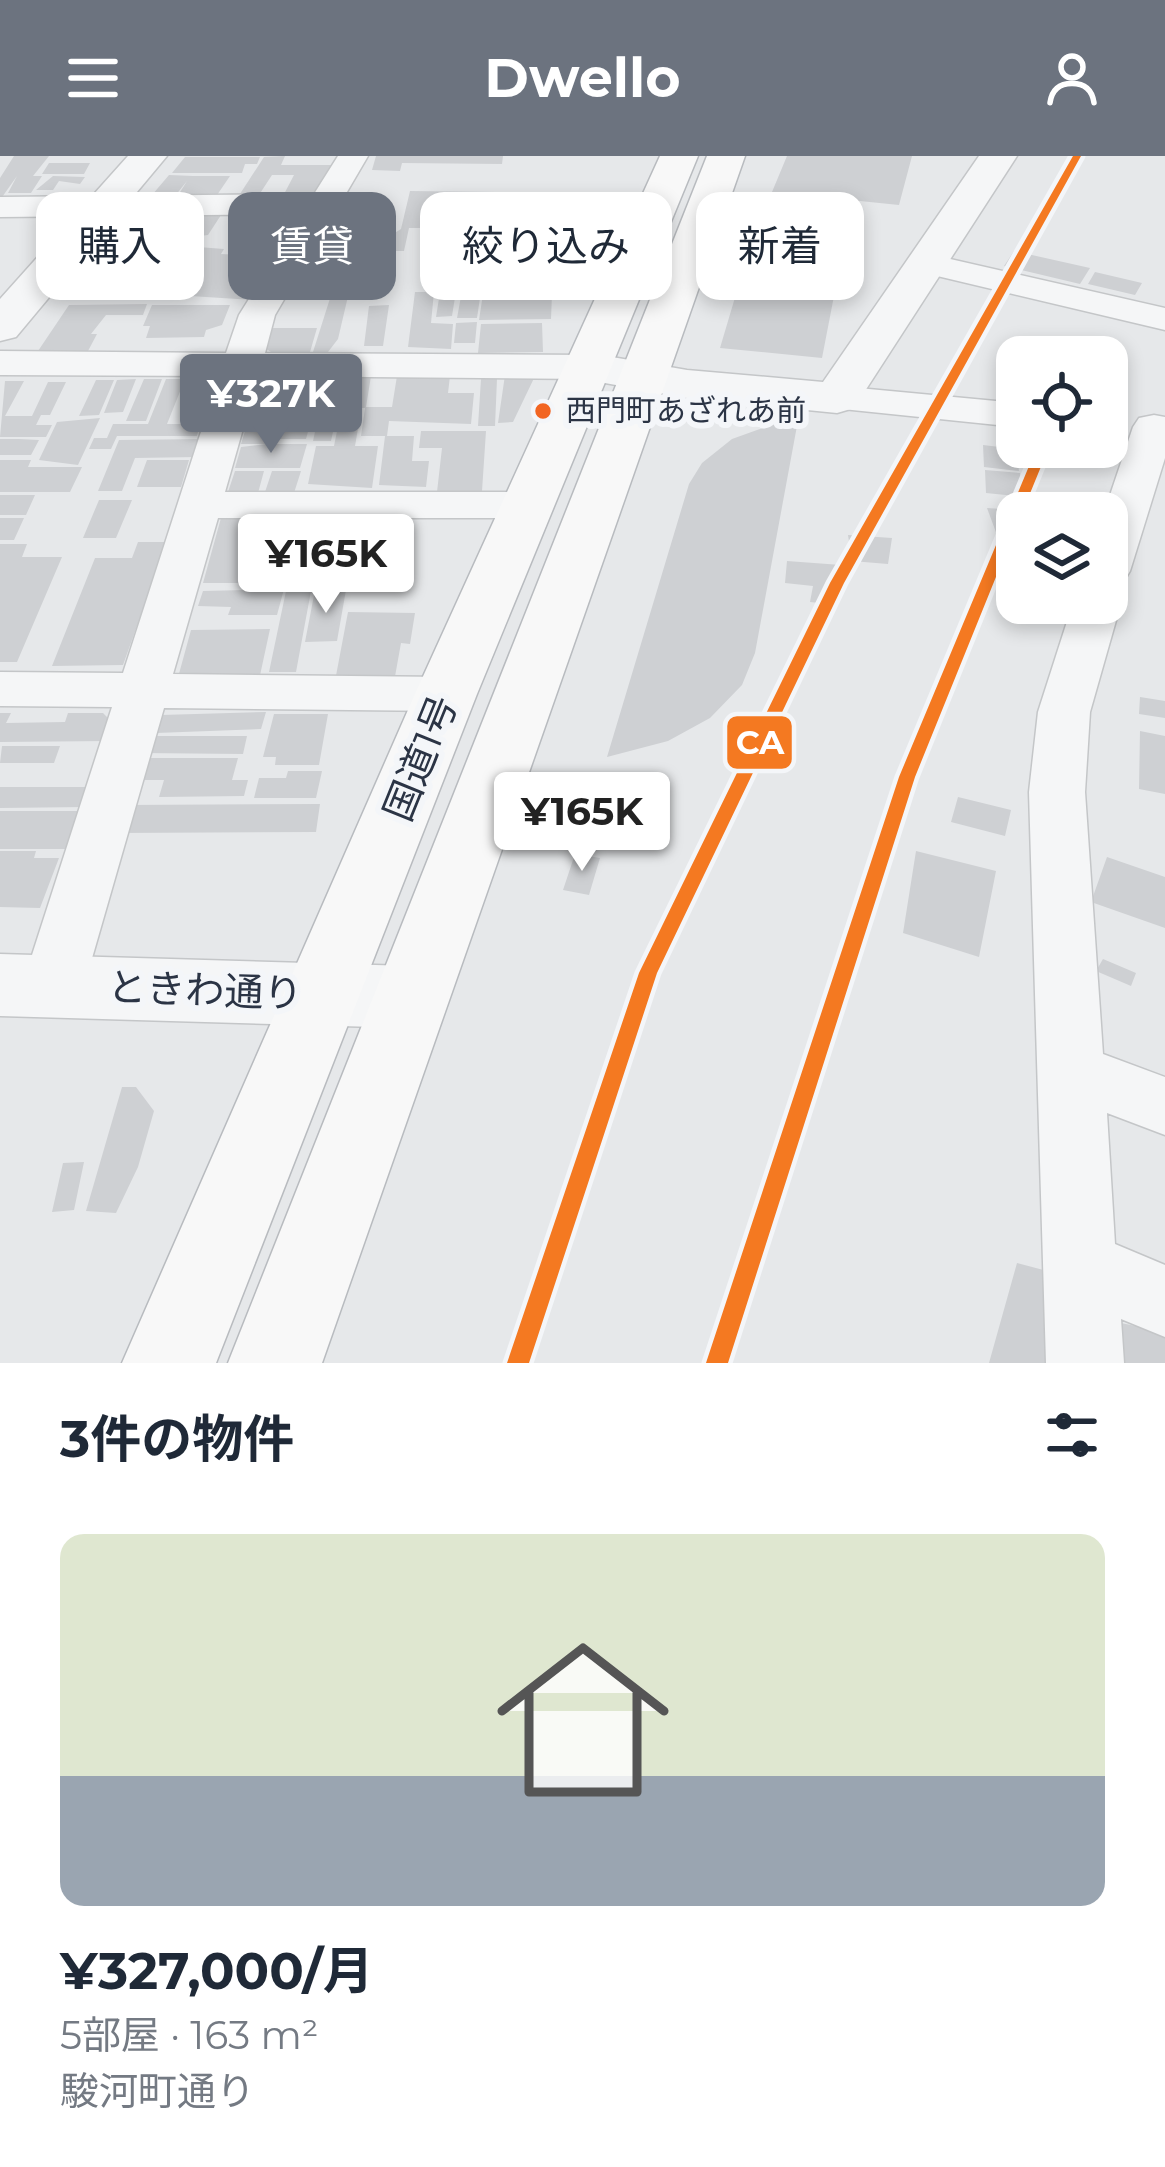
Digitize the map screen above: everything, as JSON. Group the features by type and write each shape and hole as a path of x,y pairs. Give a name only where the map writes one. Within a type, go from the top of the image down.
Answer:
{"highway":[{"name":"国道1号","path":"275,1363 410,997 615,372 679,156"},
{"name":"国道1号","path":"170,1363 526,505 615,372 726,156"}],"street":[{"path":"117,192 148,156"},
{"path":"330,192 353,156"},
{"path":"837,398 998,156"},
{"path":"0,207 36,207"},
{"path":"924,263 1165,319"},
{"path":"0,327 36,285"},
{"path":"26,986 141,691 257,315 266,300"},
{"path":"0,363 615,372 996,413"},
{"path":"1128,425 1160,428 1146,513 1128,540"},
{"path":"197,505 526,505"},
{"path":"1084,1363 1057,792 1064,712 1091,624"},
{"path":"0,689 446,694"},
{"name":"ときわ通り","path":"26,986 410,997"},
{"path":"1073,1072 1165,1106"},
{"path":"1081,1265 1165,1301"}],"building":[{"path":"14,156 49,156 33,176 42,176 31,193 8,193 17,176 0,200 0,178"},
{"path":"285,156 281,165 331,165 320,192 285,192 294,175 272,175 261,192 241,192 264,157"},
{"path":"376,156 503,156 502,164 402,163 400,171 372,170"},
{"path":"787,156 912,156 899,205 864,201 864,192 772,192"},
{"path":"185,157 260,157 257,164 245,164 242,173 172,173"},
{"path":"49,163 90,163 84,174 42,174"},
{"path":"169,175 230,176 215,198 204,198 204,192 180,192 187,181 178,192 155,192"},
{"path":"53,176 85,177 80,184 59,181 53,190 36,190"},
{"path":"410,191 496,192 420,192 420,228 409,228 404,251 396,251 396,232 401,229"},
{"path":"204,211 223,212 204,235"},
{"path":"204,247 224,249 221,254 228,254 228,298 204,297"},
{"path":"1014,251 1090,268 1080,284 1004,266"},
{"path":"1095,272 1142,283 1135,295 1088,284"},
{"path":"415,292 420,292 420,300 433,300 431,323 453,324 451,349 408,347"},
{"path":"329,300 347,300 338,339 328,352 313,352"},
{"path":"439,300 455,300 452,316 436,317"},
{"path":"460,300 480,300 477,318 457,318"},
{"path":"482,300 552,300 551,319 479,320"},
{"path":"734,300 833,300 822,358 720,348"},
{"path":"147,304 143,315 106,315 91,334 97,334 88,351 38,351 69,305"},
{"path":"152,305 230,305 222,325 206,330 204,337 146,338 150,326 143,326"},
{"path":"389,305 383,346 364,346 369,306"},
{"path":"477,322 475,343 454,343 456,323"},
{"path":"542,323 543,352 478,353 481,324"},
{"path":"270,328 317,328 310,352 271,352 265,348"},
{"path":"536,374 513,422 498,423 505,375"},
{"path":"371,376 366,407 392,407 397,376 450,376 448,393 474,393 471,424 389,421 387,436 361,436 365,408 355,408 351,423 359,423 355,446 378,446 372,488 308,484 316,446 334,446 348,377"},
{"path":"288,377 267,444 241,444 260,383"},
{"path":"136,379 123,412 104,413 117,380"},
{"path":"144,379 162,379 146,421 126,421"},
{"path":"166,379 185,379 167,424 200,424 197,436 117,436 111,449 89,449 94,438 107,438 113,424 148,424"},
{"path":"189,379 225,385 218,402 180,402"},
{"path":"481,379 497,379 495,426 478,426"},
{"path":"96,380 114,380 99,415 79,416"},
{"path":"5,381 24,381 5,416 32,416 48,382 66,382 50,415 41,415 36,425 52,425 46,437 0,437"},
{"path":"326,381 344,381 331,441 313,441"},
{"path":"284,406 315,406 306,439 275,439"},
{"path":"799,415 755,653 742,685 710,718 668,741 607,757 689,484 702,463 732,439"},
{"path":"100,418 78,465 39,460 57,422"},
{"path":"421,431 486,431 482,491 437,492 442,448 419,448"},
{"path":"385,436 414,436 412,461 429,461 426,487 379,485"},
{"path":"0,439 39,440 31,455 0,455"},
{"path":"205,439 198,457 135,458 122,491 98,491 119,440"},
{"path":"307,444 300,468 235,468 241,447"},
{"path":"983,445 996,447 996,468 1019,471 984,467"},
{"path":"0,460 31,460 28,467 82,467 70,492 0,492"},
{"path":"147,460 189,460 181,487 137,487"},
{"path":"985,470 1020,473 1023,492 986,493"},
{"path":"235,471 264,471 258,493 228,492"},
{"path":"272,471 301,471 294,493 265,492"},
{"path":"0,495 35,495 26,515 0,515"},
{"path":"99,500 132,500 116,538 83,538"},
{"path":"987,508 996,509 996,532"},
{"path":"352,514 385,514 376,589 352,589 355,574 342,574 340,585 298,585 313,519 351,518"},
{"path":"0,518 24,518 14,540 0,540"},
{"path":"221,518 300,518 286,583 269,583 271,572 260,572 258,583 203,583"},
{"path":"848,535 892,538 888,564 852,561"},
{"path":"138,542 167,542 123,665 52,666 95,558 132,558"},
{"path":"0,544 27,544 22,557 62,557 17,662 0,662"},
{"path":"787,561 841,565 838,605 810,602 813,586 785,583"},
{"path":"284,589 277,615 228,615 231,607 198,606 203,591"},
{"path":"315,590 346,590 337,641 305,642"},
{"path":"286,591 311,591 296,672 269,672"},
{"path":"348,612 415,613 410,644 401,643 394,682 335,681"},
{"path":"270,629 259,680 177,681 191,630"},
{"path":"1140,697 1165,701 1165,718 1139,714"},
{"path":"266,712 261,729 156,733 161,715"},
{"path":"0,713 11,713 6,723 65,722 68,713 103,713 114,724 109,741 0,742"},
{"path":"274,714 328,714 319,765 275,765 276,757 263,757"},
{"path":"1140,731 1165,736 1165,794 1139,789"},
{"path":"146,736 247,736 243,754 140,753"},
{"path":"2,746 60,746 54,763 0,763"},
{"path":"139,758 238,758 232,780 248,780 244,796 159,797 164,780 132,780"},
{"path":"288,771 322,771 316,798 254,798 259,778 286,778"},
{"path":"0,787 93,787 86,807 0,808"},
{"path":"958,797 1011,810 1005,836 951,822"},
{"path":"320,804 316,832 116,833 124,805"},
{"path":"0,811 85,811 72,849 0,849"},
{"path":"0,851 36,851 34,858 59,858 40,908 0,907"},
{"path":"916,851 996,871 979,957 903,933"},
{"path":"575,854 600,858 589,895 563,890"},
{"path":"1107,857 1165,877 1165,928 1091,902"},
{"path":"1103,959 1136,973 1131,986 1096,971"},
{"path":"122,1087 136,1087 154,1111 138,1167 116,1213 86,1211"},
{"path":"84,1162 74,1210 52,1212 63,1163"},
{"path":"1017,1263 1051,1272 1053,1363 989,1363"},
{"path":"1116,1322 1165,1332 1165,1363 1117,1363"}],"transit line":[{"name":"CA","path":"518,1363 648,973 837,583 1077,156"},
{"name":"CA","path":"717,1363 907,777 1034,468"}],"place":[{"name":"西門町あざれあ前","path":"543,411"}]}
